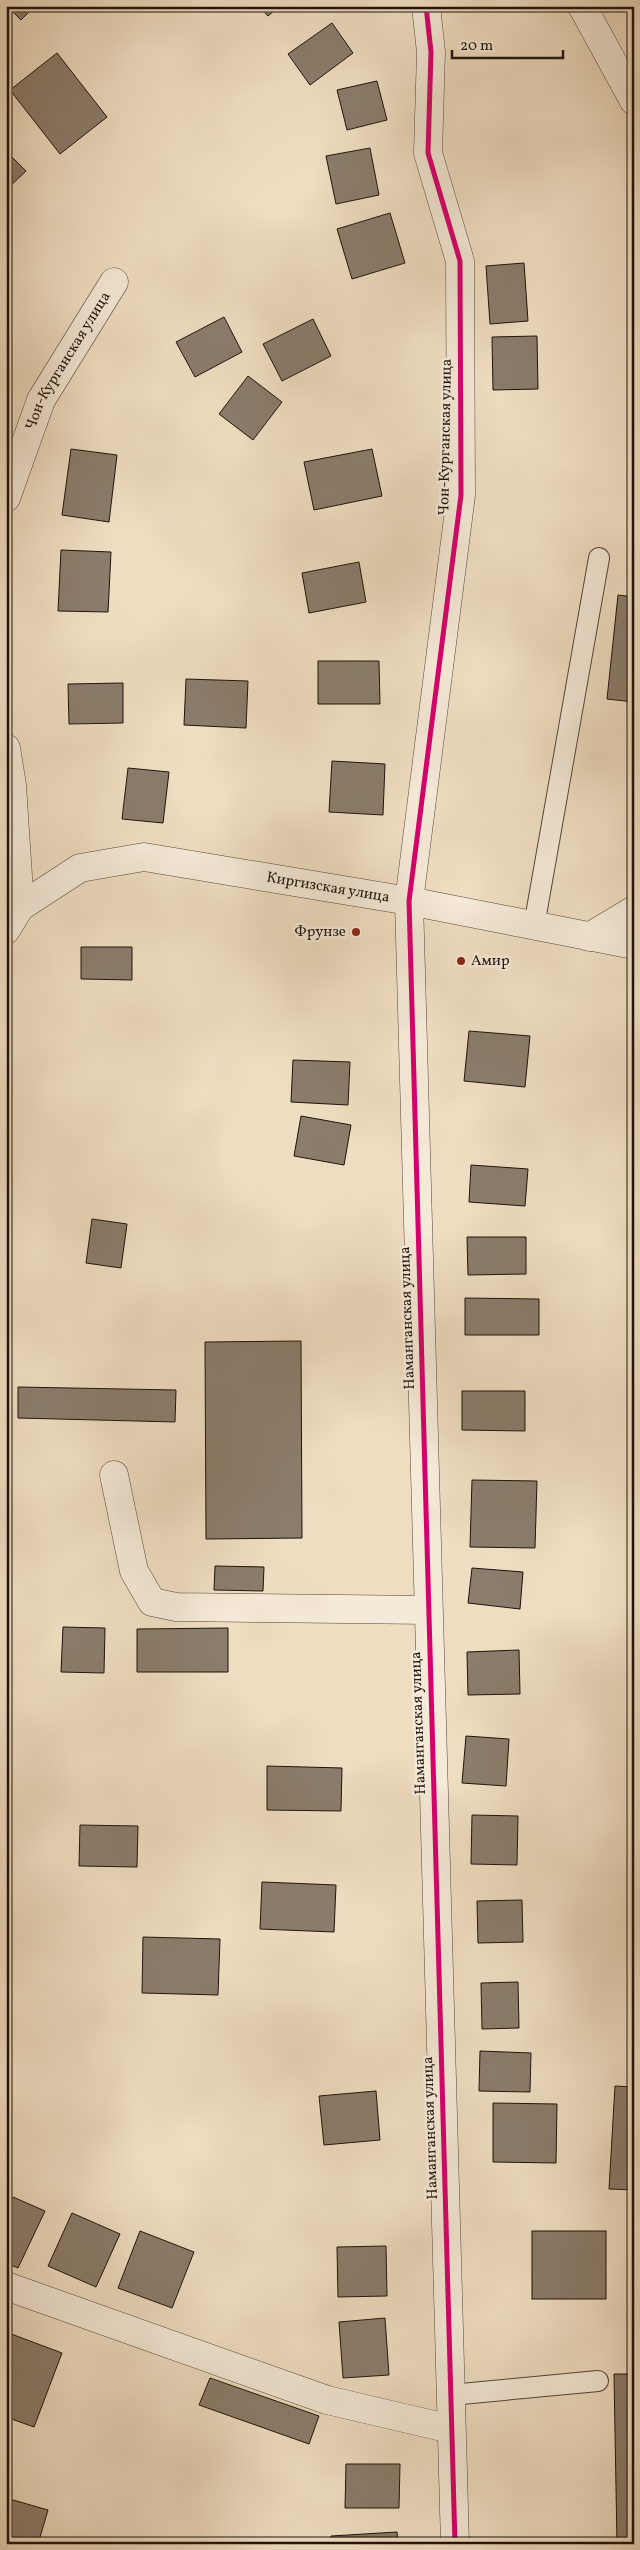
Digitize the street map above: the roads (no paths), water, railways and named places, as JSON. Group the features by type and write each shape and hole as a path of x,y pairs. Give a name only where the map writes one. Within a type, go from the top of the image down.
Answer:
{"street":[{"name":"Чон-Курганская улица","path":"409,901 460,495 460,261 428,153 431,52 426,6"},
{"path":"582,6 634,101"},
{"name":"Чон-Курганская улица","path":"6,498 41,400 114,282"},
{"path":"6,748 12,786 20,907 6,930"},
{"name":"Киргизская улица","path":"20,907 80,868 144,857 409,901 634,946"},
{"name":"Наманганская улица","path":"409,901 455,2544"},
{"path":"589,937 634,910"},
{"path":"114,1475 134,1571 152,1602 176,1607 428,1610"},
{"path":"6,2286 327,2400 451,2429"}],"lane":[{"path":"534,926 599,558"},
{"path":"451,2395 598,2381"}],"place":[{"name":"Фрунзе","path":"356,932"},
{"name":"Амир","path":"461,961"}]}
